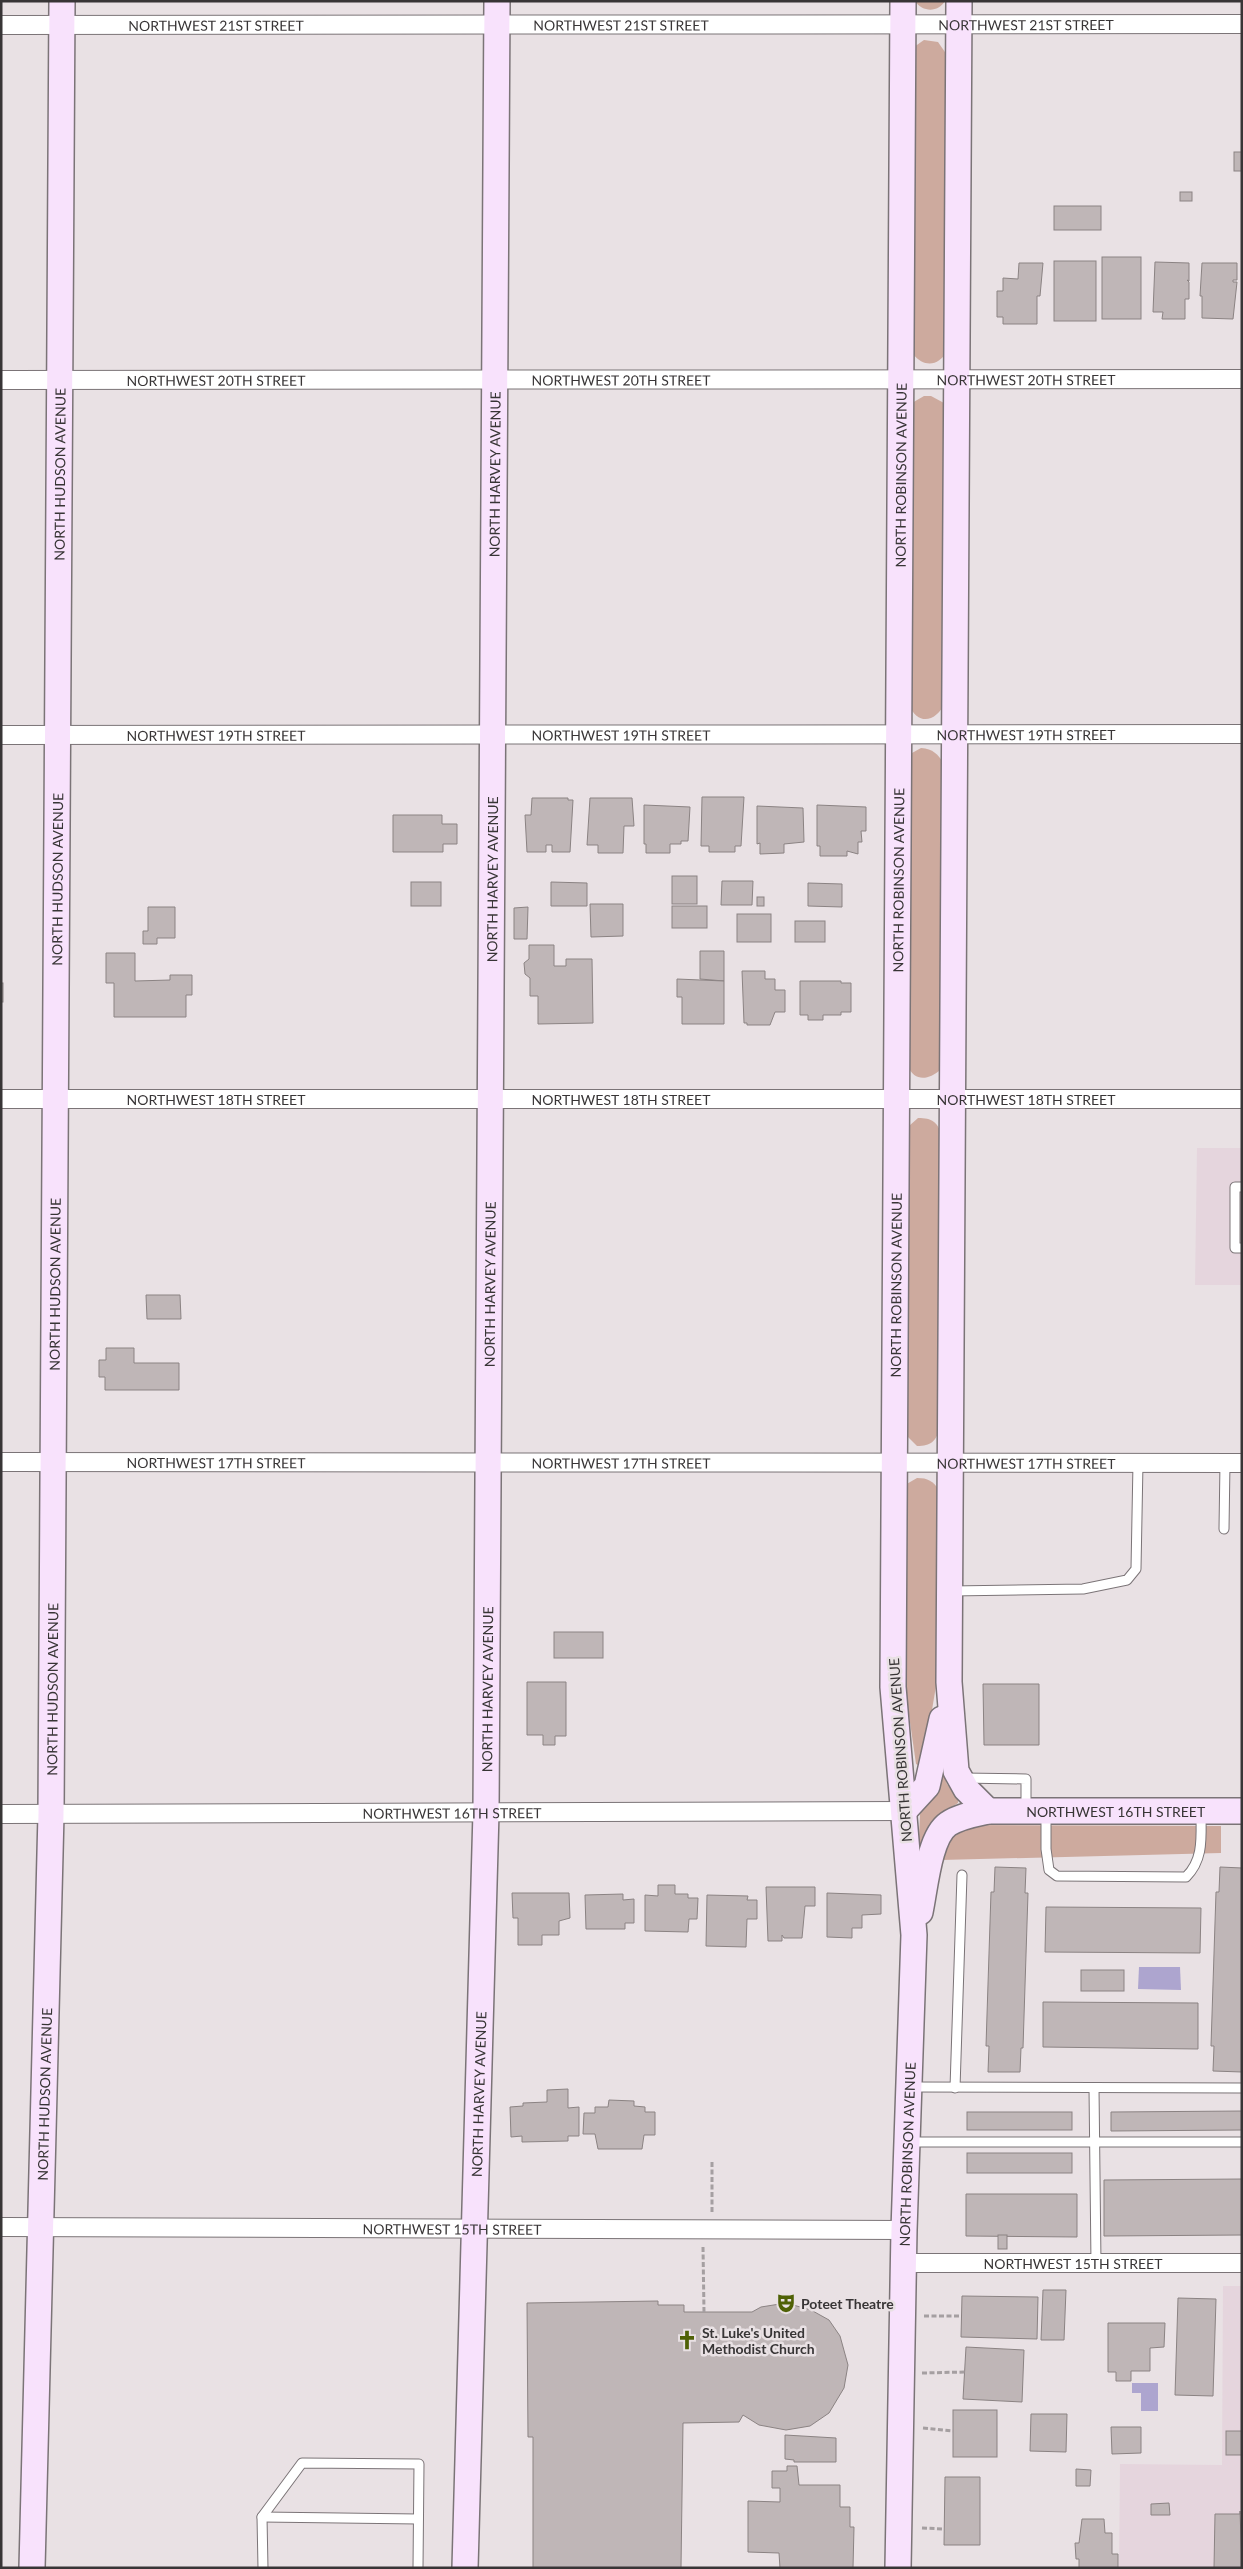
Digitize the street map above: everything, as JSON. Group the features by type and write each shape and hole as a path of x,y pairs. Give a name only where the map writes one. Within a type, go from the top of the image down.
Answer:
{"street":[{"name":"NORTHWEST 21ST STREET","path":"1,25 62,13 902,12 959,12 1242,24"},
{"name":"NORTH ROBINSON AVENUE","path":"898,2568 904,2230 914,1936 893,1687 902,12"},
{"path":"959,12 949,1682 956,1771 966,1789 988,1810"},
{"name":"NORTH HUDSON AVENUE","path":"32,2568 50,1814 62,13"},
{"name":"NORTH HARVEY AVENUE","path":"465,2568 486,1812 490,1461 497,13"},
{"name":"NORTHWEST 20TH STREET","path":"1,380 1242,378"},
{"name":"NORTHWEST 19TH STREET","path":"1,735 1242,734"},
{"name":"NORTHWEST 18TH STREET","path":"1,1099 952,1097 1242,1099"},
{"name":"NORTHWEST 17TH STREET","path":"1,1462 1234,1462"},
{"path":"904,1811 920,1796 930,1778 949,1682"},
{"name":"NORTHWEST 16TH STREET","path":"914,1936 932,1853 940,1832 955,1820 988,1810 1242,1811"},
{"name":"NORTHWEST 16TH STREET","path":"1,1814 904,1811"},
{"name":"NORTHWEST 15TH STREET","path":"1,2227 904,2230"},
{"name":"NORTHWEST 15TH STREET","path":"904,2263 1242,2263"}],"lane":[{"path":"1242,1187 1235,1187 1235,1248 1242,1248"},
{"path":"949,1591 1083,1589 1127,1580 1136,1569 1138,1462"},
{"path":"1224,1529 1234,1462"},
{"path":"959,1778 1026,1779 1046,1849 1049,1870 1057,1876 1186,1877 1196,1867 1201,1850 1201,1811"},
{"path":"955,2088 962,1875"},
{"path":"909,2087 1242,2088"},
{"path":"1094,2088 1096,2263"},
{"path":"907,2142 1242,2142"},
{"path":"263,2568 262,2517 302,2464 419,2464 418,2568"},
{"path":"262,2517 418,2519"}],"path":[{"path":"903,2316 962,2316"},
{"path":"902,2373 965,2372"},
{"path":"900,2425 953,2432"}],"shaded area":[{"path":"915,1 945,1 938,8 930,10 918,5"},
{"path":"924,40 938,42 947,55 947,351 940,360 931,363 922,362 913,354 914,47"},
{"path":"924,396 931,396 944,403 945,703 937,714 927,719 917,716 909,705 912,403"},
{"path":"921,748 935,753 944,764 942,1060 940,1070 931,1076 922,1078 914,1075 908,1066 909,763 912,753"},
{"path":"918,1118 934,1122 941,1135 940,1428 932,1442 917,1446 905,1434 906,1133 909,1126"},
{"path":"1197,1148 1242,1148 1242,1285 1195,1285"},
{"path":"917,1478 930,1481 939,1490 938,1674 923,1764 920,1766 916,1764 903,1673 905,1485"},
{"path":"942,1770 947,1784 958,1799 958,1803 941,1814 930,1826 923,1841 918,1860 920,1814"},
{"path":"972,1825 1221,1826 1221,1853 941,1860 950,1835"},
{"path":"1139,1967 1180,1967 1181,1990 1138,1989"},
{"path":"1223,2286 1242,2286 1242,2568 1119,2568 1120,2464 1222,2465"},
{"path":"1132,2383 1158,2383 1158,2411 1141,2411 1141,2393 1132,2393"}],"building":[{"path":"1234,152 1242,152 1242,171 1234,171"},
{"path":"1180,192 1192,192 1192,201 1180,201"},
{"path":"1054,206 1101,206 1101,230 1054,230"},
{"path":"1102,257 1141,257 1141,319 1102,319"},
{"path":"1054,261 1096,261 1096,321 1054,321"},
{"path":"1155,262 1189,263 1189,281 1187,280 1189,282 1189,299 1185,299 1185,319 1162,319 1163,312 1153,312"},
{"path":"1019,263 1043,263 1040,296 1037,296 1037,324 1003,324 1003,317 997,317 997,291 1003,291 1003,278 1018,279"},
{"path":"1202,263 1237,263 1237,280 1233,280 1233,282 1237,282 1233,319 1202,318 1202,296 1200,296"},
{"path":"702,797 744,797 741,846 735,846 735,852 709,852 709,846 701,846"},
{"path":"532,798 568,798 568,800 573,800 570,852 552,852 552,845 546,845 546,852 527,852 525,815 531,815"},
{"path":"590,798 632,798 634,826 624,826 623,853 598,853 598,845 587,845"},
{"path":"644,805 690,807 688,841 681,841 681,844 670,844 670,853 646,853 646,844 644,844"},
{"path":"817,805 866,807 866,831 861,831 862,842 858,842 858,854 847,851 847,856 820,856 820,846 817,846"},
{"path":"757,806 803,808 804,842 784,844 784,853 760,854 760,843 757,844"},
{"path":"393,815 442,815 442,824 457,824 457,844 443,844 443,852 393,852"},
{"path":"672,876 697,876 697,904 672,904"},
{"path":"722,881 753,881 752,905 721,905"},
{"path":"411,882 441,882 441,906 411,906"},
{"path":"551,882 587,883 587,906 551,906"},
{"path":"808,883 842,884 842,907 808,906"},
{"path":"757,897 764,897 764,906 757,906"},
{"path":"590,904 623,904 623,936 591,937"},
{"path":"672,906 707,906 707,928 672,928"},
{"path":"148,907 175,907 175,938 157,938 157,944 143,944 143,931 148,931"},
{"path":"528,907 527,939 514,939 514,908"},
{"path":"737,914 771,914 771,942 737,942"},
{"path":"795,921 825,921 825,942 795,942"},
{"path":"529,945 554,945 554,966 566,966 566,959 592,959 593,1023 538,1024 538,996 530,996 530,978 525,974 524,963 529,959"},
{"path":"700,951 724,951 724,981 700,979"},
{"path":"106,953 135,953 135,981 170,980 170,975 192,975 192,995 186,995 186,1017 114,1017 114,983 106,983"},
{"path":"742,971 765,971 765,979 775,979 775,990 785,990 785,1012 775,1012 770,1025 747,1025 747,1023 744,1023"},
{"path":"677,979 724,981 724,1024 682,1024 682,997 677,997"},
{"path":"800,981 841,981 841,983 851,983 851,1012 841,1012 841,1015 823,1015 823,1020 808,1020 808,1015 800,1015"},
{"path":"1,983 3,983 3,1002 1,1002"},
{"path":"146,1295 180,1295 181,1319 147,1319"},
{"path":"106,1348 134,1348 134,1363 179,1363 179,1390 105,1390 105,1377 99,1377 99,1360 106,1360"},
{"path":"554,1632 603,1632 603,1658 554,1658"},
{"path":"527,1682 566,1682 566,1736 555,1736 555,1745 543,1745 543,1735 527,1735"},
{"path":"983,1684 1039,1684 1039,1745 984,1745"},
{"path":"995,1867 1026,1868 1025,1893 1028,1893 1023,2048 1021,2048 1020,2072 988,2072 989,2046 986,2046 991,1892 994,1892"},
{"path":"1220,1867 1242,1868 1242,2072 1213,2071 1214,2046 1211,2046 1216,1892 1219,1892"},
{"path":"658,1885 675,1885 675,1894 688,1894 688,1898 698,1898 697,1919 689,1919 688,1932 645,1931 645,1895 658,1896"},
{"path":"766,1887 815,1887 815,1906 805,1906 802,1938 784,1938 782,1935 782,1941 768,1941"},
{"path":"512,1893 569,1893 570,1918 559,1921 559,1935 542,1935 542,1945 518,1945 518,1918 513,1918"},
{"path":"827,1893 881,1895 881,1914 862,1915 862,1928 852,1928 852,1938 827,1937"},
{"path":"623,1894 623,1900 634,1899 634,1923 625,1923 625,1929 586,1929 585,1895"},
{"path":"707,1895 748,1896 747,1900 757,1900 757,1919 747,1919 746,1947 706,1946"},
{"path":"1046,1907 1201,1908 1200,1953 1045,1952"},
{"path":"1081,1970 1124,1970 1124,1991 1081,1991"},
{"path":"1043,2002 1198,2003 1198,2049 1043,2047"},
{"path":"568,2089 568,2108 579,2107 579,2136 568,2136 568,2141 522,2142 522,2136 511,2137 510,2107 523,2106 523,2103 547,2102 547,2090"},
{"path":"609,2100 634,2101 634,2106 645,2107 645,2112 655,2112 655,2135 644,2135 642,2149 598,2149 595,2134 583,2134 584,2113 595,2113 595,2107 608,2107"},
{"path":"1242,2111 1242,2130 1111,2131 1111,2112"},
{"path":"967,2112 1072,2112 1072,2130 967,2130"},
{"path":"967,2153 1072,2153 1072,2173 967,2173"},
{"path":"1242,2179 1242,2235 1104,2236 1104,2180"},
{"path":"966,2194 1077,2194 1077,2237 966,2236"},
{"path":"998,2235 1007,2235 1007,2249 998,2249"},
{"path":"1043,2290 1066,2290 1064,2340 1041,2340"},
{"path":"962,2296 1038,2297 1037,2339 961,2337"},
{"path":"1178,2298 1216,2299 1213,2396 1175,2395"},
{"name":"St. Luke's United Methodist Church","path":"658,2301 658,2305 684,2305 684,2312 752,2312 761,2307 786,2303 811,2310 829,2320 840,2336 848,2365 844,2388 829,2413 810,2426 786,2430 759,2425 743,2415 739,2422 683,2423 681,2568 533,2568 533,2437 528,2437 527,2303"},
{"path":"1108,2323 1165,2323 1164,2347 1150,2348 1150,2371 1131,2371 1131,2381 1116,2381 1116,2372 1108,2372"},
{"path":"966,2347 1024,2350 1022,2402 963,2399"},
{"path":"953,2410 997,2410 997,2457 953,2457"},
{"path":"1031,2414 1067,2414 1066,2452 1030,2451"},
{"path":"1111,2427 1141,2427 1141,2453 1112,2454"},
{"path":"1226,2431 1242,2431 1242,2455 1226,2455"},
{"path":"785,2435 836,2438 836,2462 794,2462 794,2460 785,2459"},
{"path":"787,2466 797,2466 799,2485 840,2485 840,2507 850,2507 850,2527 854,2527 853,2568 780,2568 779,2553 748,2552 748,2501 780,2502 780,2488 772,2488 772,2471 787,2471"},
{"path":"1076,2469 1091,2470 1090,2486 1076,2486"},
{"path":"945,2477 980,2477 980,2545 944,2545"},
{"path":"1169,2503 1170,2515 1151,2515 1151,2504"},
{"path":"1240,2511 1242,2568 1214,2568 1215,2514 1240,2514"},
{"path":"1082,2519 1104,2519 1105,2533 1112,2533 1112,2554 1118,2554 1118,2568 1079,2568 1079,2559 1076,2559 1075,2543 1079,2543"}],"place":[{"name":"Poteet Theatre","path":"786,2303"},
{"name":"St. Luke's United Methodist Church","path":"687,2340"}]}
